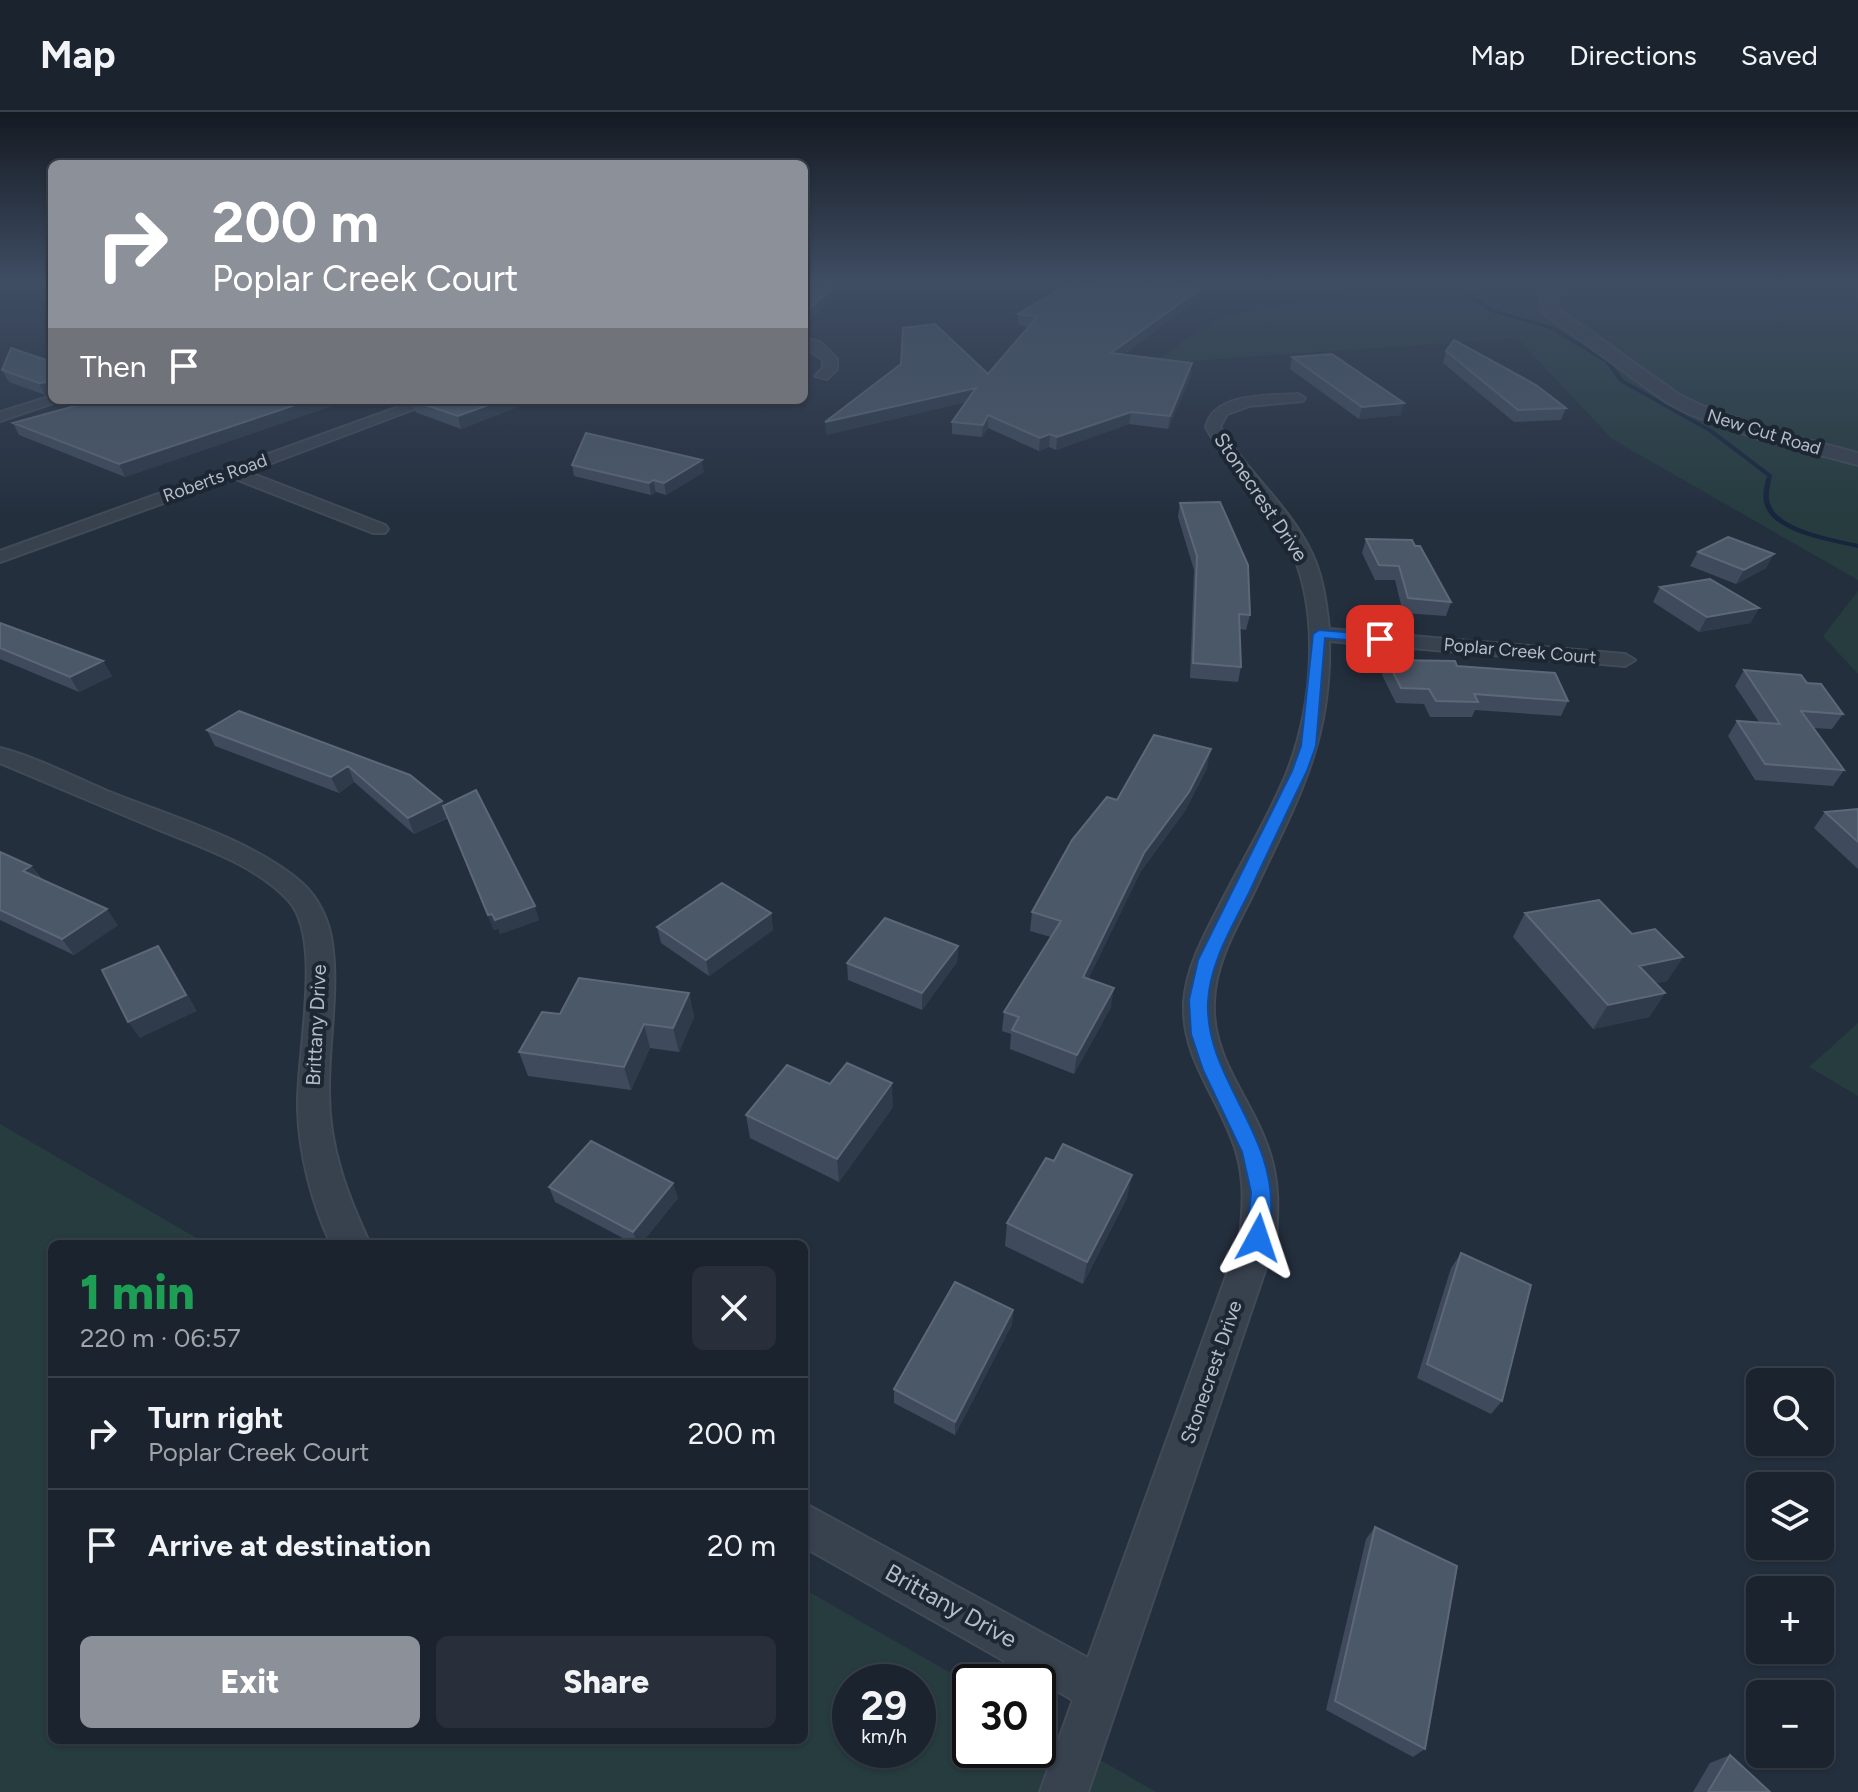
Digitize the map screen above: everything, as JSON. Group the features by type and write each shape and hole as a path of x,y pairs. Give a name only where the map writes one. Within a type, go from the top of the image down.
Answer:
{"street":[{"path":"822,376 830,369 829,358"},
{"name":"New Cut Road","path":"1617,358 1693,410 1738,427 1858,459"},
{"name":"Stonecrest Drive","path":"1064,1792 1258,1238 1262,1192 1253,1152 1213,1070 1200,1034 1199,1000 1207,960 1299,771 1308,746 1319,634 1317,597 1299,546 1213,427 1215,418 1235,406 1298,398"},
{"path":"0,417 48,402"},
{"name":"Roberts Road","path":"0,557 420,404"},
{"path":"233,472 379,529"},
{"name":"Poplar Creek Court","path":"1319,634 1625,660"},
{"name":"Brittany Drive","path":"0,755 246,857 282,880 306,903 316,930 321,965 313,1097 321,1167 348,1240"},
{"name":"Brittany Drive","path":"808,1526 1099,1689"}],"green space":[{"path":"1158,358 1229,358 1150,364"},
{"path":"1536,358 1858,358 1858,580 1612,439"},
{"path":"1858,591 1858,674 1823,636"},
{"path":"1858,1023 1858,1096 1809,1067"},
{"path":"0,1124 200,1240 48,1240 48,1744 808,1744 808,1591 935,1664 832,1664 832,1768 936,1768 936,1665 952,1674 952,1768 1056,1768 1056,1734 1156,1792 0,1792"}],"building":[{"path":"7,358 41,358 48,361 48,382 39,383 2,370"},
{"path":"901,358 971,358 988,374 1001,358 1155,358 1192,363 1170,416 1131,412 1057,437 1050,434 1040,438 988,415 983,425 952,422 976,388 825,422 901,364"},
{"path":"1294,358 1338,358 1404,403 1362,407"},
{"path":"1455,358 1488,358 1536,385 1566,408 1518,410"},
{"path":"82,404 298,404 119,464 13,423"},
{"path":"423,404 491,404 458,416"},
{"path":"586,433 702,460 664,483 653,480 649,483 572,465"},
{"path":"1220,502 1248,565 1250,615 1239,614 1241,667 1193,663 1197,556 1180,503"},
{"path":"1728,537 1774,554 1744,570 1698,552"},
{"path":"1366,539 1412,540 1415,546 1420,546 1451,602 1408,598 1399,566 1379,565"},
{"path":"1710,579 1759,608 1707,617 1660,587"},
{"path":"0,623 103,661 70,677 0,648"},
{"path":"1387,660 1455,661 1457,666 1555,673 1568,701 1474,694 1478,702 1436,701 1429,689 1401,688"},
{"path":"1744,670 1801,675 1807,683 1821,684 1843,714 1801,711 1844,770 1765,764 1737,721 1780,724"},
{"path":"239,711 410,775 442,801 408,818 348,766 331,777 207,730"},
{"path":"1154,735 1211,749 1189,792 1144,853 1083,977 1114,988 1077,1055 1012,1030 1019,1017 1004,1012 1061,921 1032,912 1072,840 1107,797 1117,800"},
{"path":"476,790 535,906 495,920 492,914 488,915 443,806"},
{"path":"1858,809 1858,842 1825,812"},
{"path":"0,852 31,866 23,871 107,909 62,939 0,910"},
{"path":"722,883 771,913 706,960 657,927"},
{"path":"1599,900 1632,934 1655,929 1683,957 1639,966 1665,993 1608,1005 1525,913"},
{"path":"885,918 958,946 922,993 847,963"},
{"path":"158,946 186,995 128,1022 102,970"},
{"path":"579,978 689,993 673,1028 644,1024 624,1067 519,1052 542,1012 560,1014"},
{"path":"847,1063 892,1083 837,1159 746,1115 787,1065 830,1084"},
{"path":"591,1141 673,1183 633,1232 549,1187"},
{"path":"1063,1144 1132,1175 1087,1262 1007,1223 1046,1158 1054,1161"},
{"path":"1461,1253 1531,1285 1502,1401 1427,1364"},
{"path":"955,1282 1013,1310 955,1422 894,1389"},
{"path":"1375,1527 1457,1566 1425,1749 1335,1701"},
{"path":"1730,1755 1770,1792 1708,1792"}],"waterway":[{"path":"1603,358 1622,381 1711,431 1770,476 1766,491 1768,507 1783,522 1808,533 1858,546"}],"route":[{"path":"1258,1238 1262,1192 1253,1152 1213,1070 1200,1034 1199,1000 1207,960 1299,771 1308,746 1314,713 1319,634 1380,639"}]}
